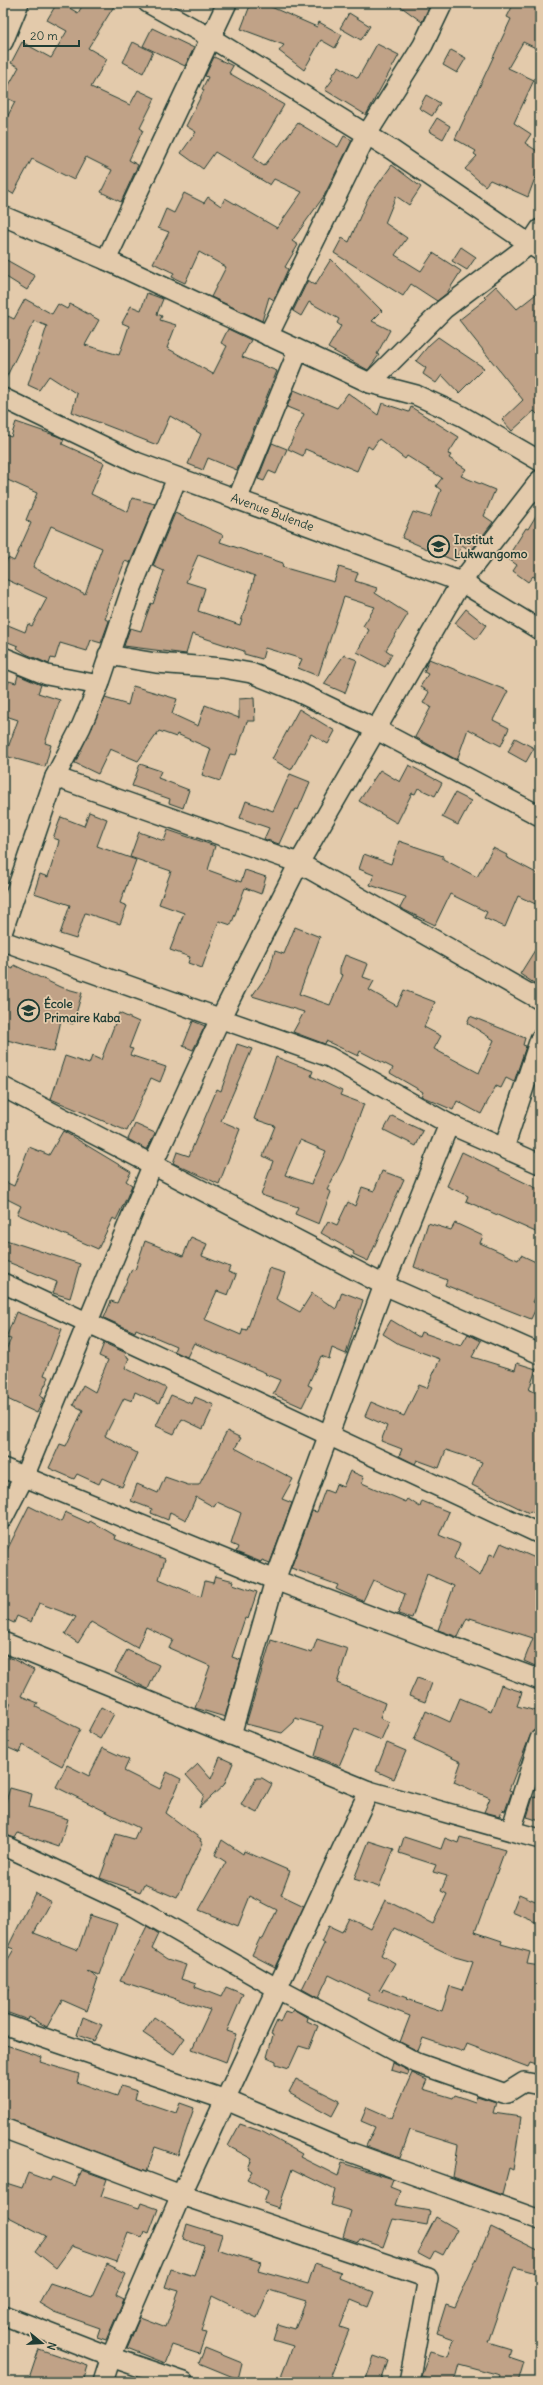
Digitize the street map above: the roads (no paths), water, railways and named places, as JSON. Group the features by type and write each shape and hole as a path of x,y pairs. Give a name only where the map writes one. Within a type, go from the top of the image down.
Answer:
{"street":[{"path":"3,42 19,3"},
{"path":"148,3 211,38 537,241 444,309 370,383"},
{"path":"106,260 227,3"},
{"path":"268,336 367,134 423,45 443,3"},
{"path":"3,216 106,260 298,351 370,383 416,396 462,416 540,461"},
{"path":"237,500 298,351"},
{"name":"Avenue Bulende","path":"3,398 136,462 461,582 540,630"},
{"path":"3,930 55,777 81,727 99,685 108,654 131,590 177,478"},
{"path":"3,1518 24,1477 87,1320 152,1166 220,1019 299,863 461,582 540,480"},
{"path":"108,654 156,663 224,668 251,673 296,691 375,729 540,816"},
{"path":"3,657 47,675 99,685"},
{"path":"55,777 299,863 540,1000"},
{"path":"3,942 329,1058 449,1124 540,1164"},
{"path":"504,1148 540,1039"},
{"path":"3,1087 152,1166 384,1285 540,1354"},
{"path":"231,1735 275,1580 384,1285 449,1124"},
{"path":"3,1283 87,1320 540,1534"},
{"path":"3,1468 275,1580 540,1680"},
{"path":"3,1642 369,1791 540,1839"},
{"path":"512,1830 540,1739"},
{"path":"103,2382 111,2357 181,2195 369,1791"},
{"path":"3,1845 135,1907 278,1989 424,2067 503,2092 508,2092 524,2082 540,2085"},
{"path":"3,2024 226,2100 344,2150 540,2220"},
{"path":"3,2128 181,2195 428,2278 409,2382"},
{"path":"3,2315 111,2357 184,2382"}],"place":[{"name":"Institut Lukwangomo","path":"439,547"},
{"name":"École Primaire Kaba","path":"28,1011"}]}
